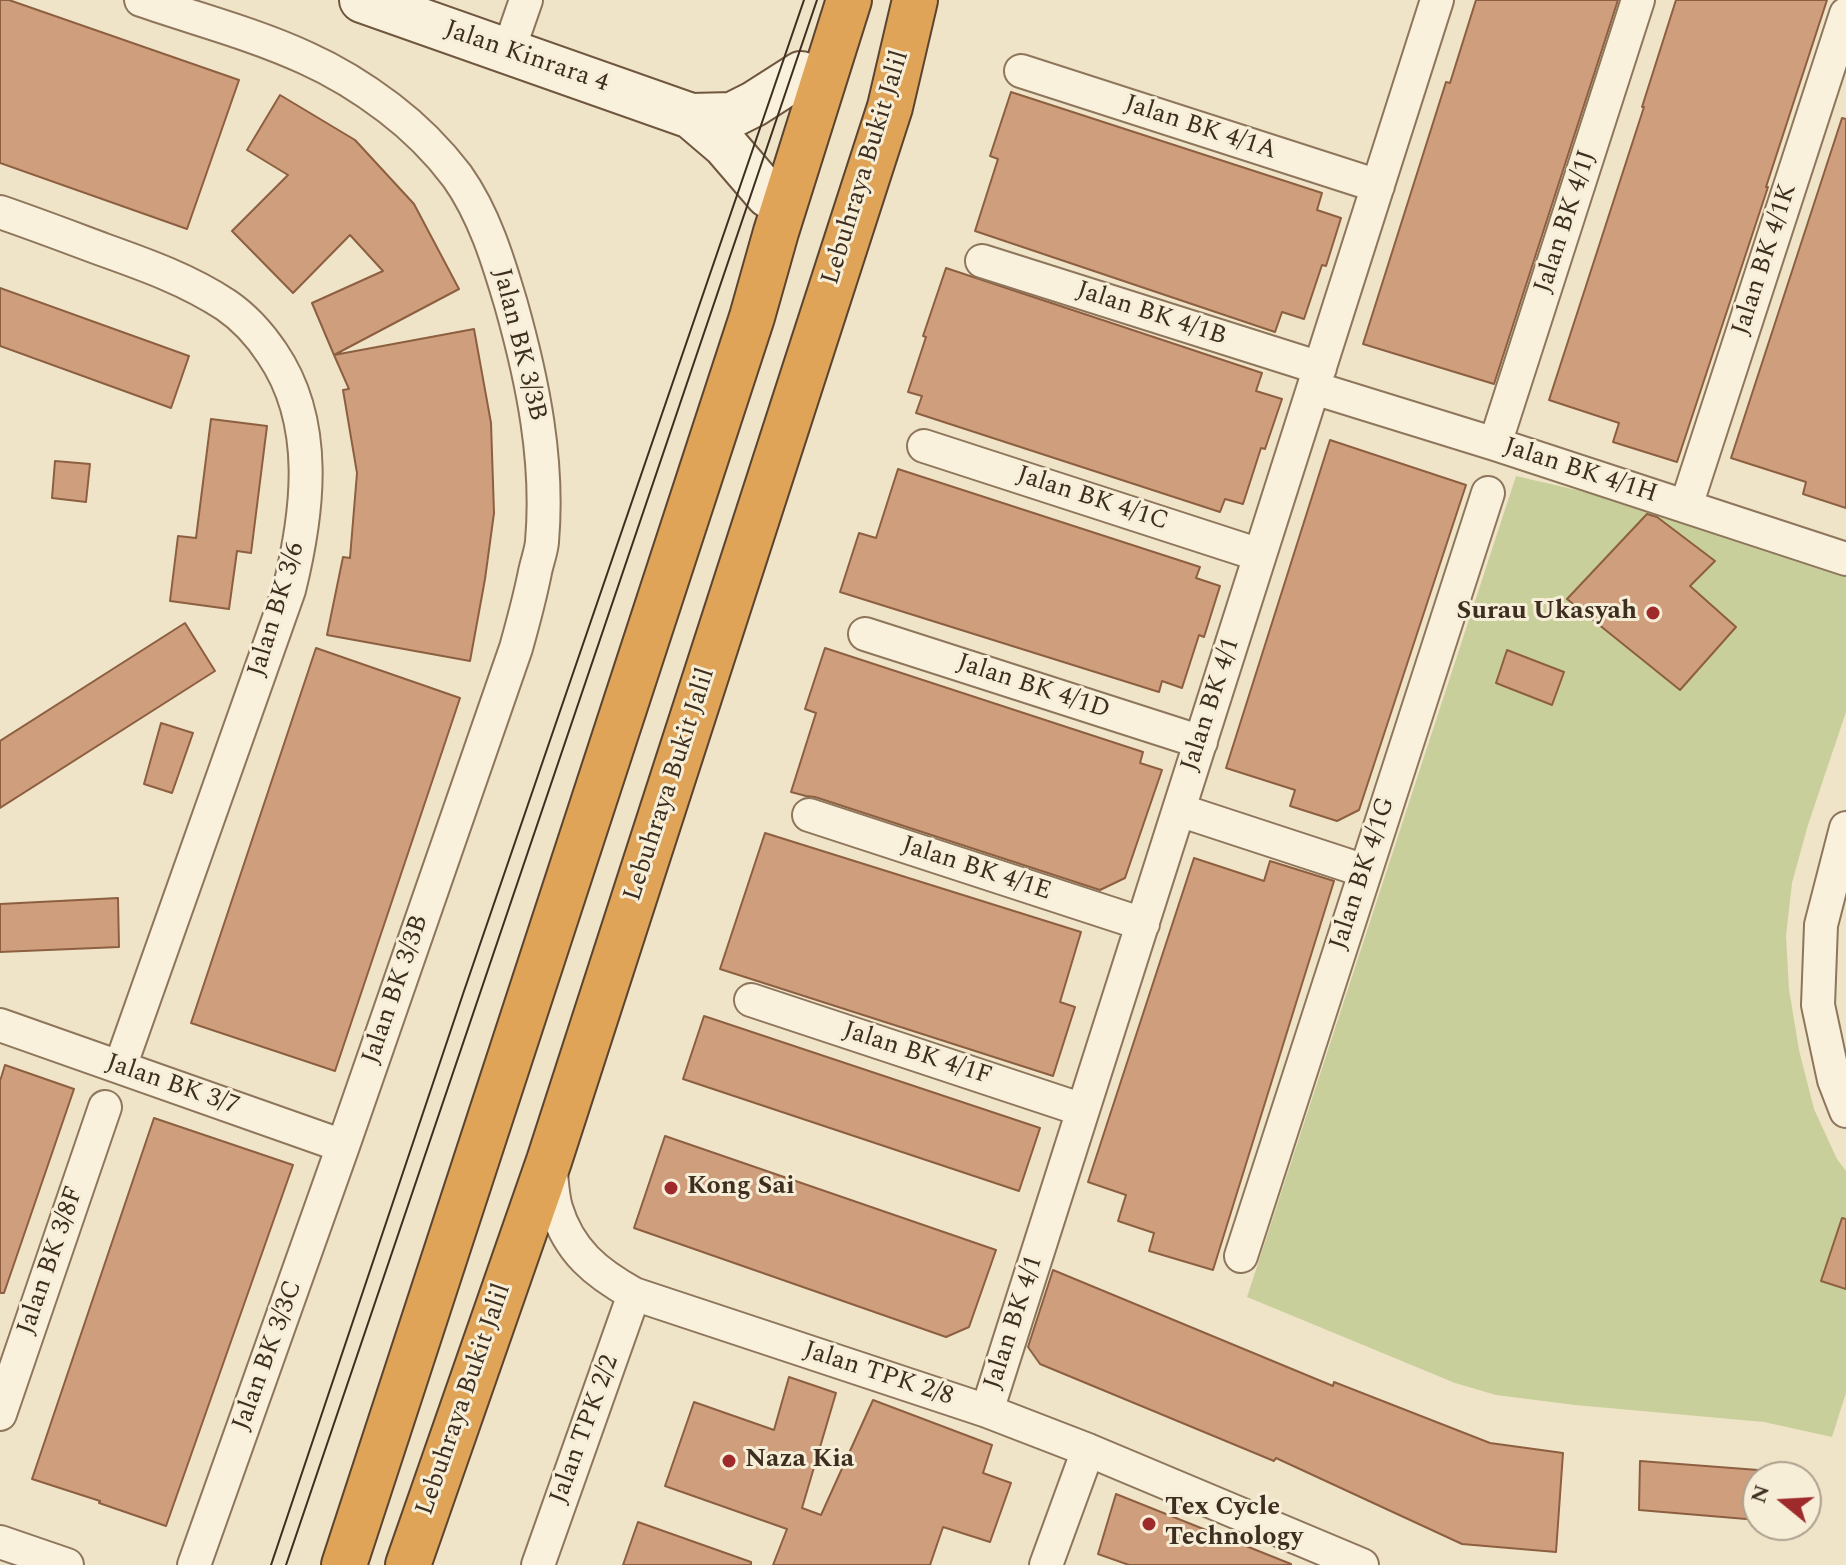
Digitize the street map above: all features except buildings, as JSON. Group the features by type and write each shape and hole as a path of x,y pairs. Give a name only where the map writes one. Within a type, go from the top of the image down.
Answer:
{"highway":[{"path":"723,404 724,351 820,0"},
{"path":"344,1565 752,317 849,0"},
{"path":"752,317 800,240 879,0"},
{"name":"Lebuhraya Bukit Jalil","path":"408,1565 549,1161 890,107 915,0"}],"street":[{"name":"Jalan BK 3/3B","path":"141,0 307,58 351,82 424,137 458,177 483,223 502,274 532,385 543,490 542,544 529,600 516,648 343,1146"},
{"name":"Jalan Kinrara 4","path":"362,0 691,116 732,115 801,74"},
{"path":"508,52 526,0"},
{"name":"Jalan BK 4/1","path":"987,1411 1437,0"},
{"name":"Jalan BK 4/1J","path":"1495,444 1638,0"},
{"name":"Jalan BK 4/1K","path":"1686,506 1846,14"},
{"name":"Jalan BK 4/1A","path":"1021,71 1378,186"},
{"name":"Jalan Kinrara 4","path":"691,116 725,145 768,195"},
{"name":"Jalan BK 3/6","path":"0,212 151,267 228,306 259,334 283,368 300,411 305,502 300,547 289,590 120,1067"},
{"name":"Jalan BK 4/1B","path":"982,261 1317,378"},
{"name":"Jalan BK 4/1H","path":"1317,378 1495,444 1846,559"},
{"name":"Jalan BK 4/1C","path":"924,446 1260,555"},
{"name":"Jalan BK 4/1G","path":"1241,1256 1488,493"},
{"name":"Jalan BK 4/1D","path":"865,634 1201,742"},
{"path":"1179,810 1365,871"},
{"name":"Jalan BK 4/1E","path":"809,815 1143,924"},
{"path":"1844,839 1821,925 1818,1005 1834,1080 1846,1111"},
{"name":"Jalan BK 4/1F","path":"751,1000 1083,1110"},
{"name":"Jalan BK 3/7","path":"0,1025 343,1146"},
{"name":"Jalan BK 3/8F","path":"0,1414 105,1107"},
{"name":"Jalan BK 3/3C","path":"194,1565 343,1146"},
{"name":"Jalan TPK 2/8","path":"549,1161 556,1206 567,1234 582,1256 604,1277 634,1294 987,1411 1362,1565"},
{"name":"Jalan TPK 2/2","path":"538,1565 634,1294"},
{"path":"1046,1565 1088,1450"},
{"path":"0,1542 67,1565"}],"green space":[{"path":"1516,476 1772,535 1846,574 1846,712 1792,883 1786,936 1789,989 1799,1050 1814,1109 1837,1159 1846,1171 1846,1393 1832,1437 1764,1422 1496,1395 1455,1383 1247,1297"}],"tram line":[{"path":"271,1565 804,0"},
{"path":"286,1565 817,0"}],"place":[{"name":"Surau Ukasyah","path":"1653,613"},
{"name":"Kong Sai","path":"671,1188"},
{"name":"Naza Kia","path":"729,1461"},
{"name":"Tex Cycle Technology","path":"1149,1524"}]}
